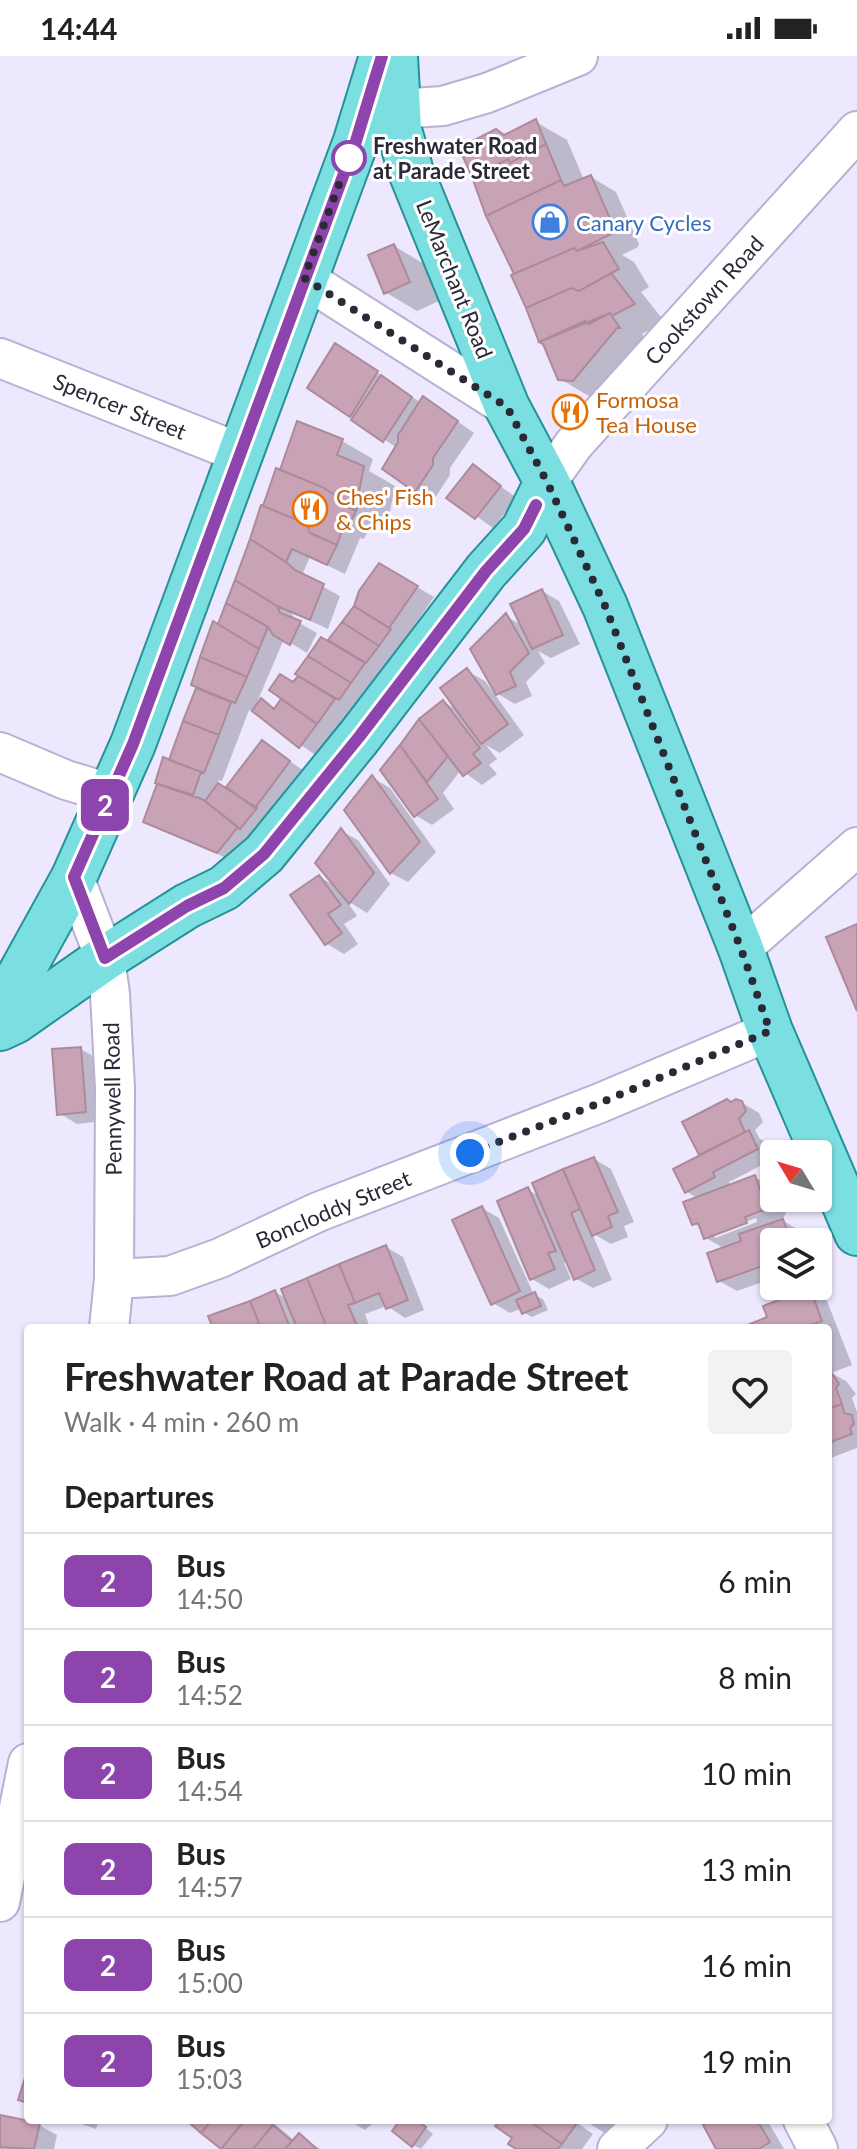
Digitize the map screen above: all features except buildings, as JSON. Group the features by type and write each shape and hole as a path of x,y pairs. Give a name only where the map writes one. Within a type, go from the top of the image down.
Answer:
{"main road":[{"path":"0,1011 74,877 133,744 356,141 382,56"},
{"name":"LeMarchant Road","path":"395,56 399,130 411,172 507,407 547,482 605,606 741,949 770,1031 857,1233"},
{"name":"Cookstown Road","path":"0,1028 187,906 224,888 264,854 359,737 486,571 524,529 547,482"}],"street":[{"path":"397,109 443,106 525,79 578,56"},
{"name":"Cookstown Road","path":"547,482 574,444 857,131"},
{"name":"LeMarchant Road","path":"304,278 507,407"},
{"name":"Spencer Street","path":"0,358 240,453"},
{"path":"0,752 66,780 109,793"},
{"path":"741,949 857,847"},
{"name":"Pennywell Road","path":"74,877 105,958 110,994 115,1088 114,1279 109,1324"},
{"name":"Boncloddy Street","path":"114,1279 170,1276 220,1258 318,1212 600,1103 770,1031"},
{"path":"0,1902 24,1783"},
{"path":"617,2149 644,2124"},
{"path":"805,2124 818,2149"}],"bus line":[{"name":"2","path":"382,56 356,141 133,744 74,877 105,958 187,906 224,888 264,854 359,737 486,571 524,529 536,505"}],"place":[{"name":"Freshwater Road at Parade Street","path":"349,158"},
{"name":"Canary Cycles","path":"550,222"},
{"name":"Formosa Tea House","path":"570,412"},
{"name":"Ches' Fish & Chips","path":"310,509"}],"route":[{"path":"349,158 304,278 507,407 547,482 605,606 741,949 770,1031 600,1103 470,1153"}]}
